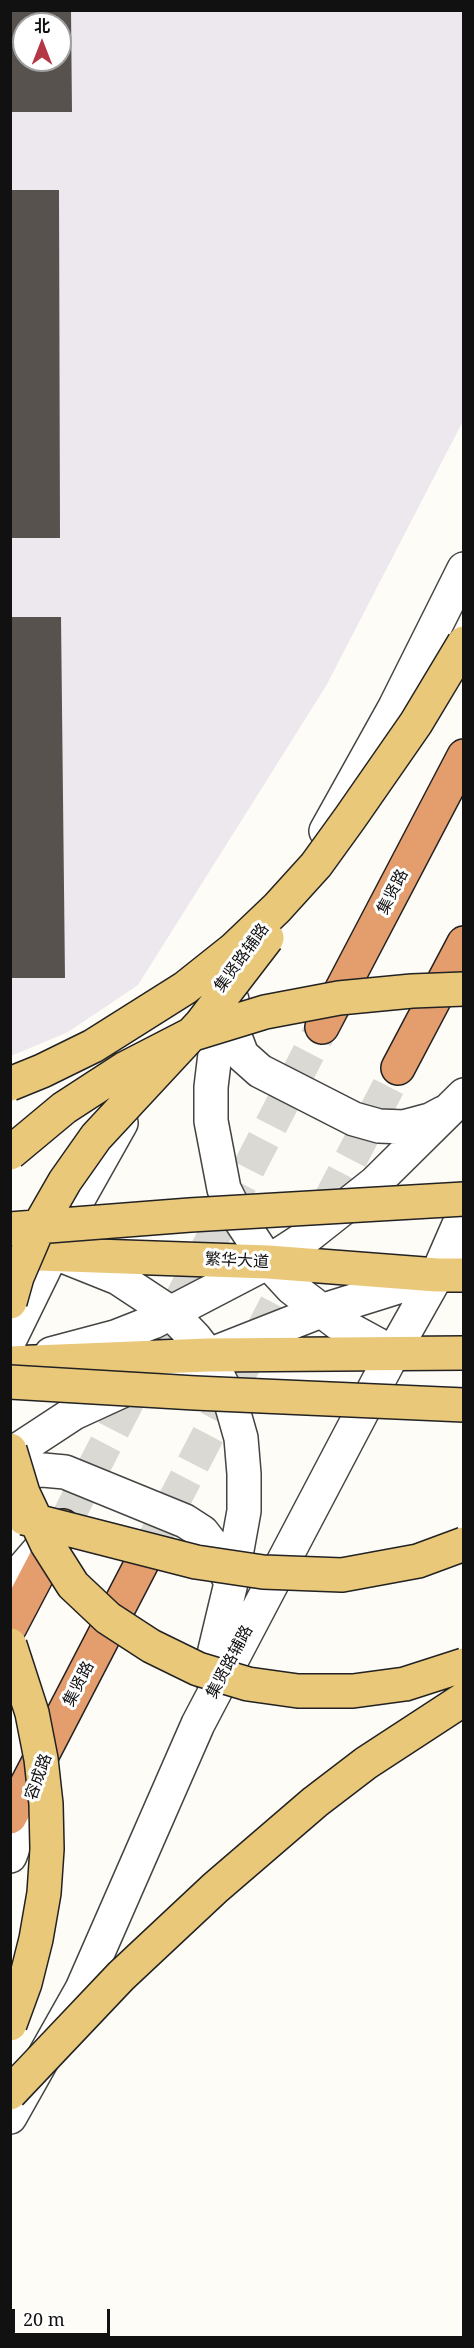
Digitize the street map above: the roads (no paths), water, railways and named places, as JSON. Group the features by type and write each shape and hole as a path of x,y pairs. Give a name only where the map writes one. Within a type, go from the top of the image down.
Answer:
{"highway":[{"name":"集贤路","path":"322,1027 464,756"},
{"path":"398,1068 464,943"},
{"path":"10,1627 68,1517"},
{"name":"集贤路","path":"10,1817 148,1551"}],"main road":[{"path":"10,1302 17,1277 38,1228 64,1181 96,1137 201,1024 294,903 416,723 464,643"},
{"path":"10,1084 93,1046 185,988 234,949 277,908 315,865 350,818"},
{"path":"10,1154 64,1108 124,1070 190,1035 265,1012 339,998 464,989"},
{"path":"10,1229 190,1215 464,1199"},
{"name":"繁华大道","path":"10,1253 268,1262 450,1275"},
{"path":"10,1363 208,1355 464,1353"},
{"path":"10,1382 207,1394 464,1405"},
{"path":"10,1450 23,1493 47,1544 73,1585 108,1618 151,1646 198,1669 248,1684 298,1691 352,1691 405,1684 464,1665"},
{"path":"10,1515 196,1562 263,1572 342,1575 418,1561 464,1544"},
{"path":"10,1645 32,1713 41,1760 46,1804 46,1850 44,1893 36,1939 25,1983 10,2024"},
{"path":"10,2093 121,1976 216,1888 315,1802 366,1763 464,1699"}],"street":[{"name":"集贤路辅路","path":"10,1339 113,1135 150,1078 270,920 330,825 395,707 464,570"},
{"path":"270,920 237,987 214,1054 211,1121 224,1189 237,1215 268,1262 292,1288 321,1311 393,1353"},
{"path":"237,987 233,1010 234,1034 242,1055 260,1071 354,1119 379,1126 404,1127 430,1120 458,1100"},
{"path":"10,1363 76,1349 115,1337 171,1313 268,1262 342,1210 409,1151 458,1100"},
{"name":"集贤路辅路","path":"10,2117 82,1989 198,1724 393,1353 450,1275 464,1213"},
{"path":"52,1253 118,1278 171,1313 208,1355 231,1403 241,1438 244,1511 231,1583 198,1724"},
{"path":"10,1455 74,1413 148,1379 321,1311 450,1275"},
{"path":"10,1472 43,1470 66,1472 185,1521 202,1532 216,1550 231,1583"},
{"path":"10,1584 68,1517"},
{"name":"容成路","path":"10,1856 55,1731"}],"tunnel":[{"path":"68,1517 322,1027"},
{"path":"148,1551 398,1068"}]}
